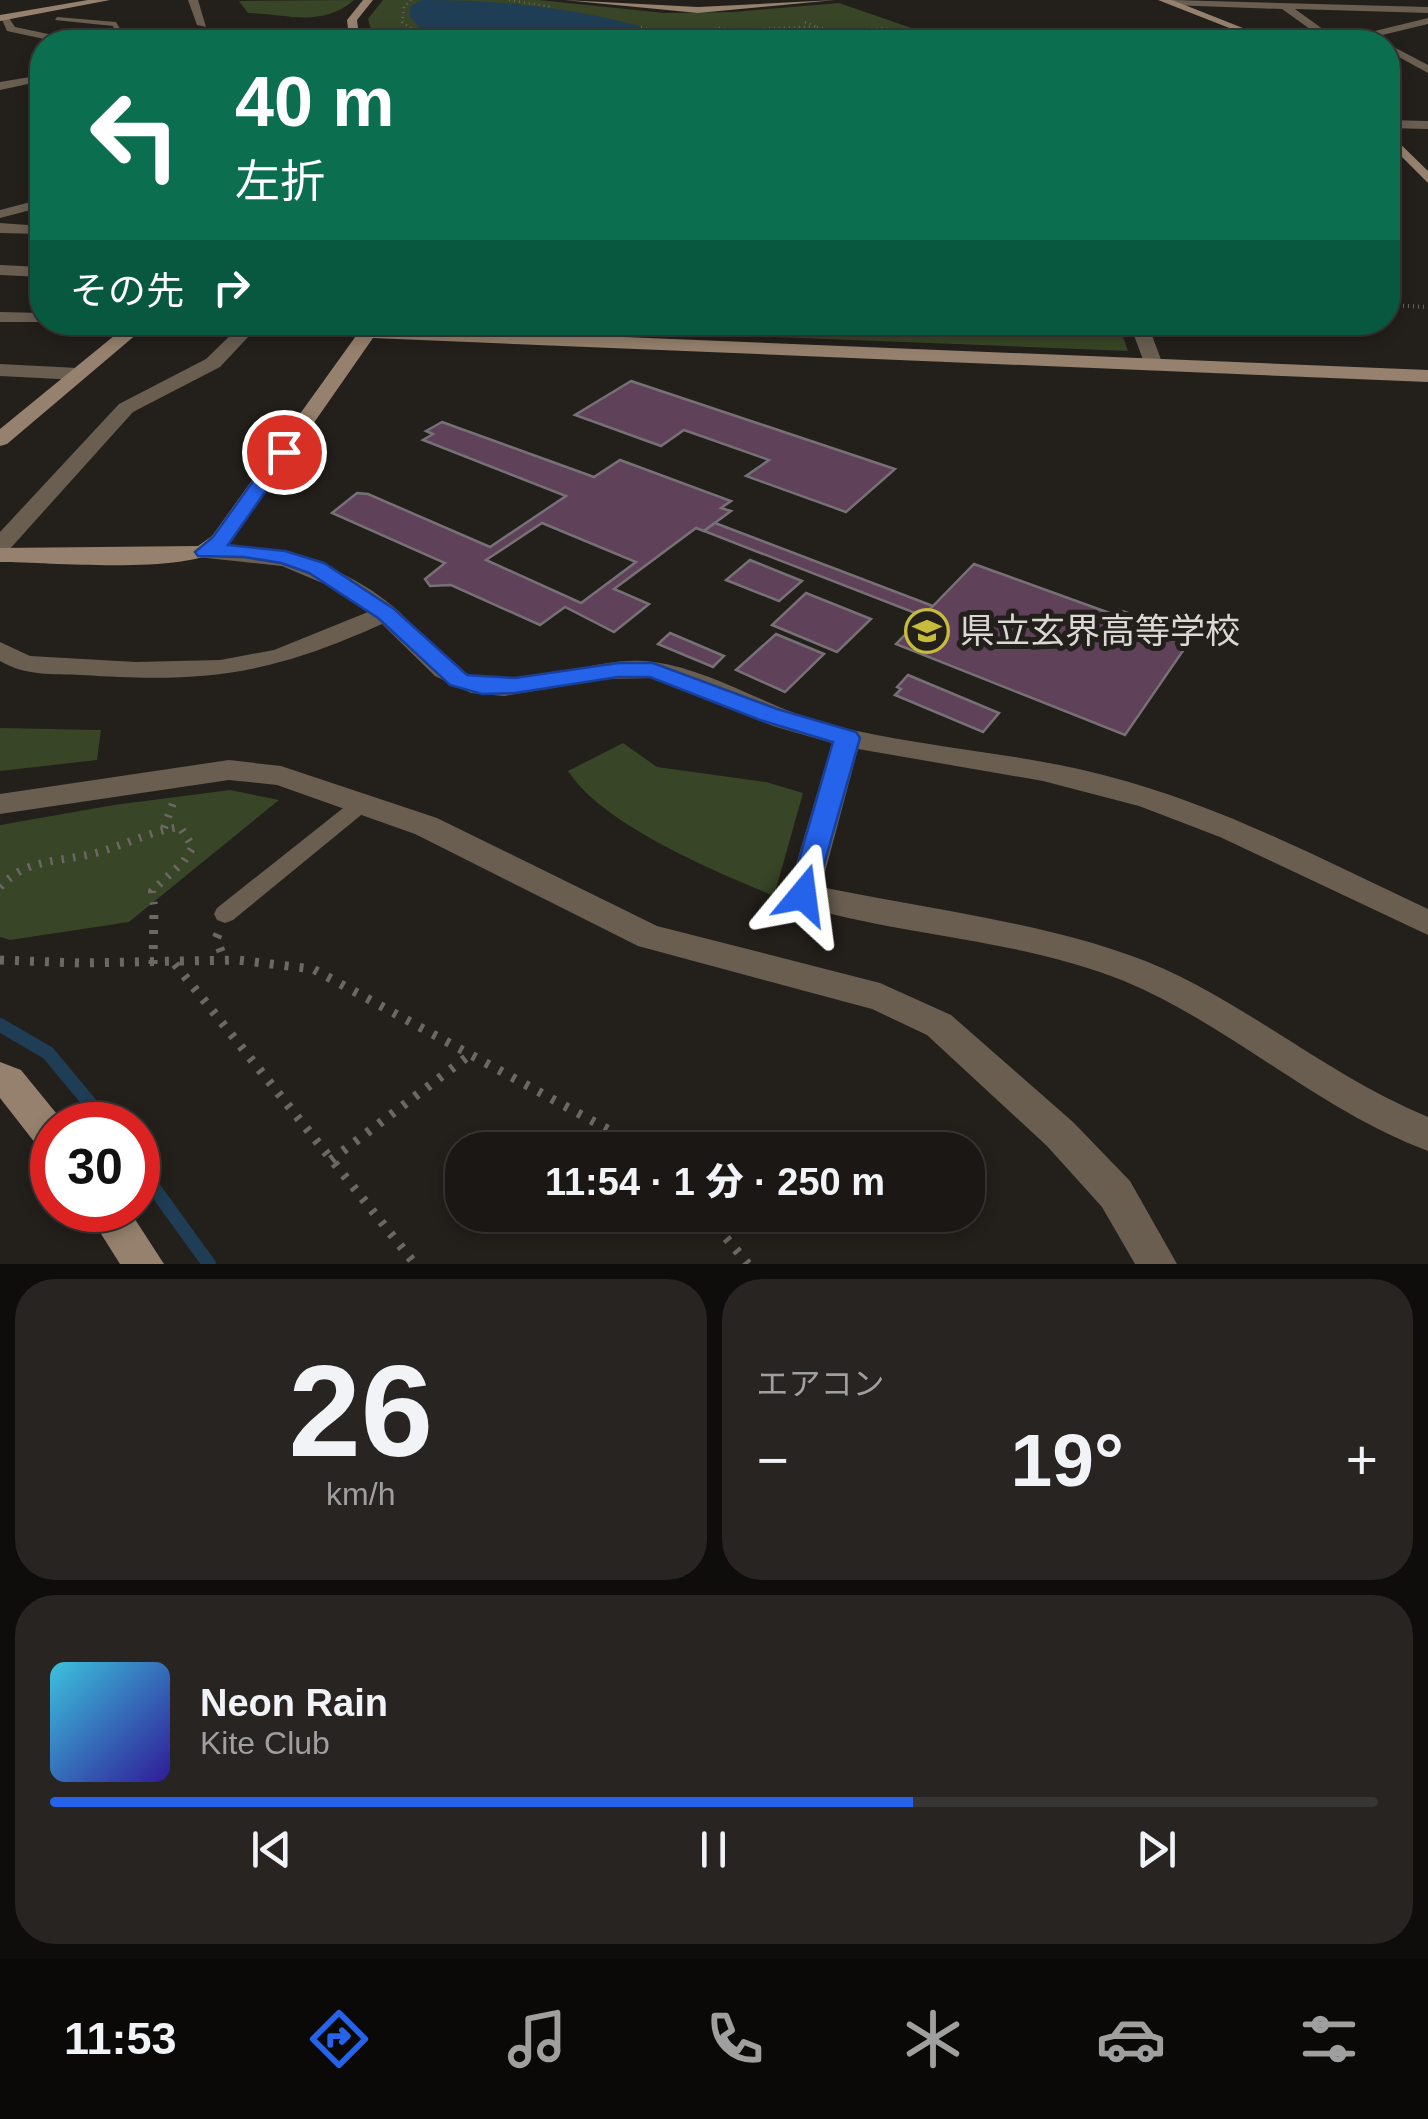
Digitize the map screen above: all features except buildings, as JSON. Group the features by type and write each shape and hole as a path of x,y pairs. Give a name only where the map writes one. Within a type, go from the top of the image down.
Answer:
{"street":[{"path":"1,18 105,0"},
{"path":"193,0 202,25"},
{"path":"353,30 352,20 368,0"},
{"path":"568,0 698,10 830,0"},
{"path":"1168,2 1284,6 1314,3 1428,10"},
{"path":"1168,2 1242,30"},
{"path":"1284,6 1317,30"},
{"path":"1,18 11,29 30,34"},
{"path":"1391,30 1428,22"},
{"path":"1400,48 1410,49"},
{"path":"1400,54 1428,70"},
{"path":"0,86 30,80"},
{"path":"1400,124 1428,125"},
{"path":"1400,151 1428,178"},
{"path":"0,214 30,206"},
{"path":"0,228 30,229"},
{"path":"0,270 30,271"},
{"path":"0,316 30,317"},
{"path":"3,435 127,335"},
{"path":"0,546 126,408 213,363 241,335"},
{"path":"205,552 220,541 366,335"},
{"path":"537,335 1428,376"},
{"path":"1143,335 1154,365"},
{"path":"0,370 78,374"},
{"path":"0,556 181,556 244,551 285,557 316,568 386,613 458,680 482,686 515,686 618,670 653,670 768,715 847,738 1059,776 1203,816 1428,923"},
{"path":"0,650 24,664 194,670 251,664 289,653 386,613"},
{"path":"847,738 803,895 1068,950 1150,978 1216,1014 1300,1070 1428,1134"},
{"path":"0,804 229,770 280,776 426,826 649,937 880,997 939,1025 1060,1134 1105,1182 1157,1264"},
{"path":"0,1077 8,1081 30,1108"},
{"path":"121,1232 144,1264"}],"lane":[{"path":"57,19 116,24 118,30"},
{"path":"225,914 359,806"}],"path":[{"path":"411,0 404,6 402,22 413,30"},
{"path":"817,27 832,30"},
{"path":"853,30 891,30"},
{"path":"1400,306 1428,307"},
{"path":"0,887 5,880 47,860 87,855 180,826 193,848 186,864 160,880 152,892 156,922 153,964"},
{"path":"0,960 46,965 269,960 313,969 613,1132"},
{"path":"174,963 415,1264"},
{"path":"331,1160 471,1054"},
{"path":"722,1232 748,1264"}],"green space":[{"path":"354,0 342,9 317,17 248,13 239,1"},
{"path":"383,0 539,0 665,13 839,3 917,30 371,30 368,19"},
{"path":"727,335 1122,335 1128,351"},
{"path":"0,728 101,730 97,760 0,771"},
{"path":"623,743 657,767 766,782 803,793 774,896 692,860 633,828 584,791 568,771"},
{"path":"230,790 279,800 129,922 10,940 0,937 0,825"}],"water":[{"path":"422,0 490,2 557,9 652,30 422,30 410,17 410,7"}],"waterway":[{"path":"0,1025 48,1053 89,1102"},
{"path":"160,1196 209,1264"}],"place":[{"name":"県立玄界高等学校","path":"927,631"}],"route":[{"path":"284,452 220,541 205,552 244,551 285,557 316,568 386,613 458,680 482,686 515,686 618,670 653,670 768,715 847,738 803,895"}]}
